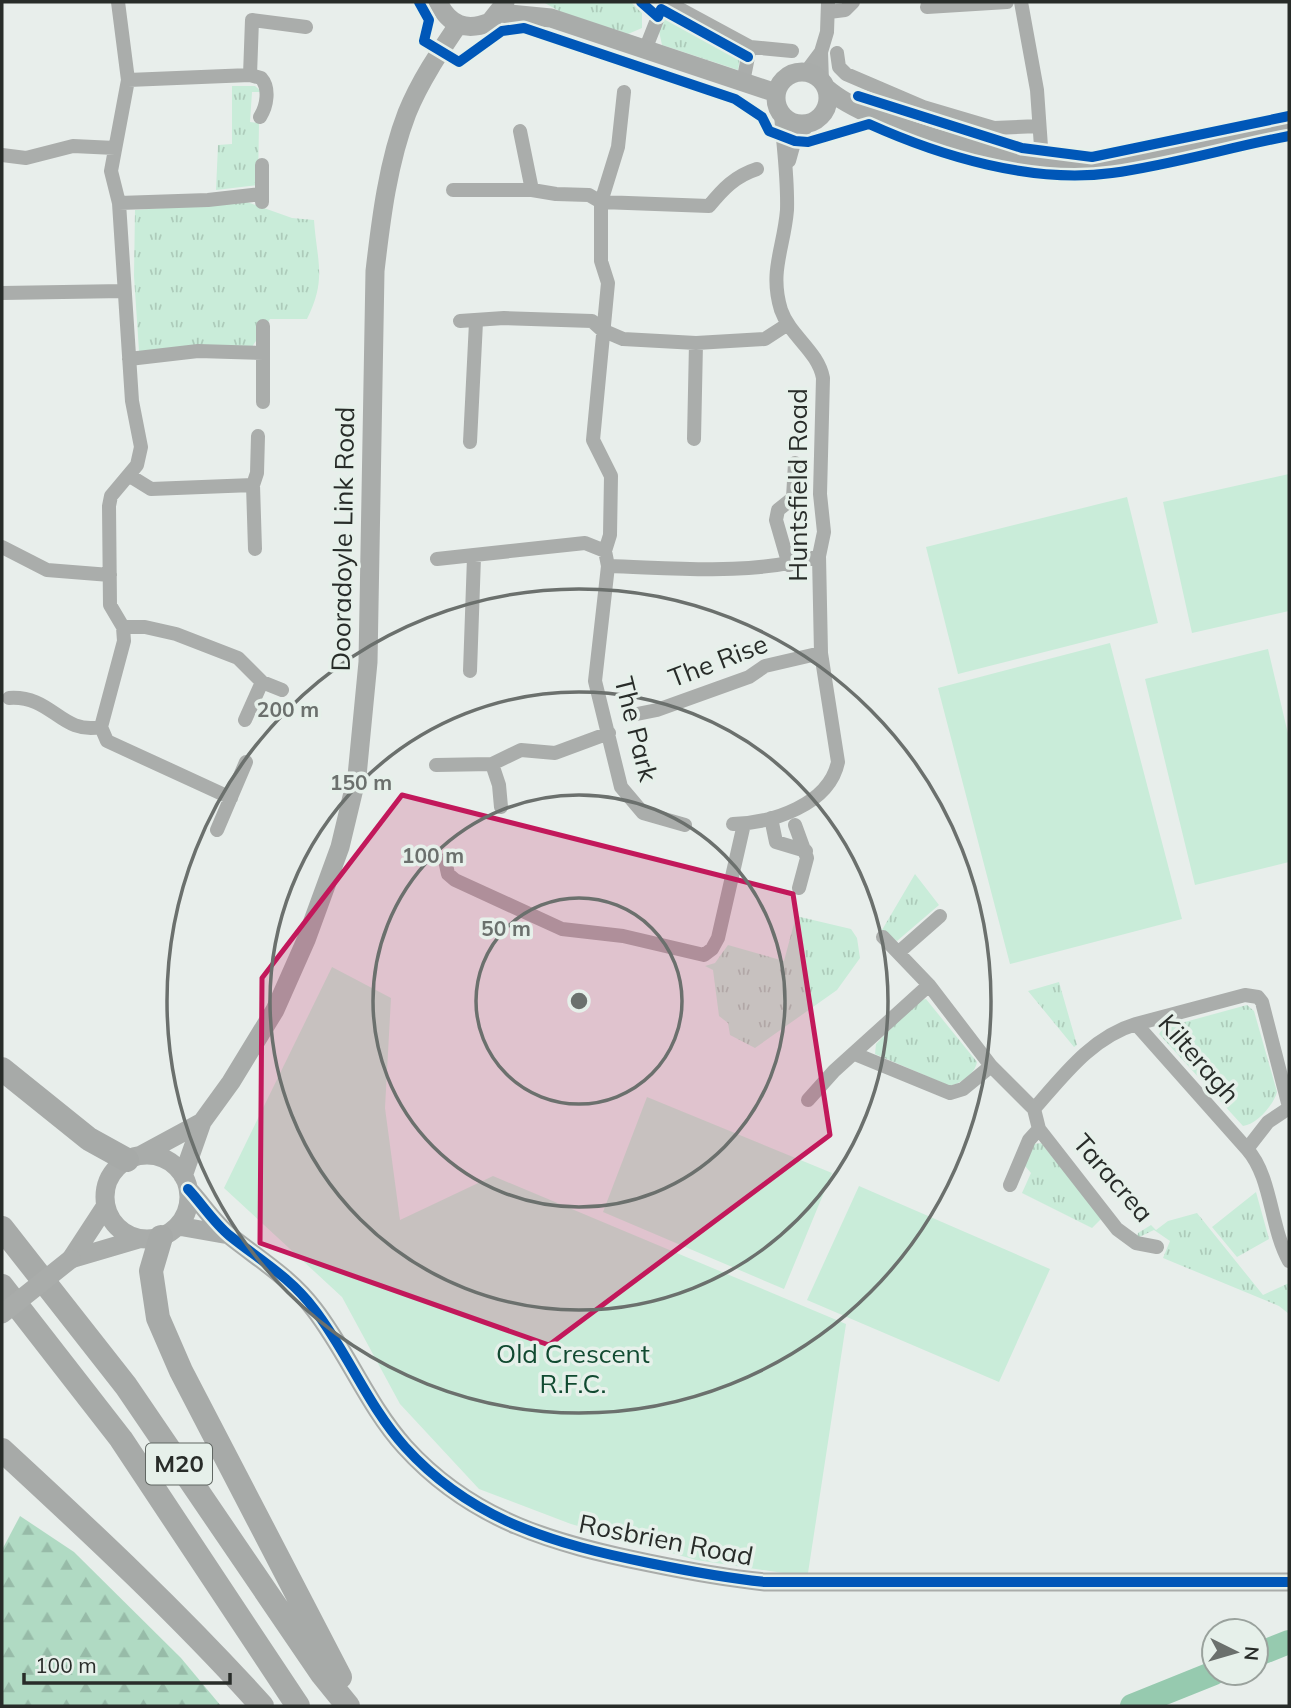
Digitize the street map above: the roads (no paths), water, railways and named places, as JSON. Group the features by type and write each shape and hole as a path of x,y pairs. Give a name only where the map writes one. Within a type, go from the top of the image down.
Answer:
{"highway":[{"path":"2,1069 89,1139 134,1158"},
{"name":"M20","path":"2,1228 126,1386 322,1674 348,1706"},
{"name":"M20","path":"159,1234 151,1271 158,1318 194,1395 357,1706"},
{"name":"M20","path":"2,1286 121,1439 298,1706"},
{"path":"2,1450 84,1523 190,1627 262,1706"}],"main road":[{"path":"529,2 551,18"},
{"path":"447,14 479,27 503,7 551,18 776,93"},
{"name":"Dooradoyle Link Road","path":"186,1182 202,1122 275,1010 306,940 340,847 356,776 368,662 375,271 380,233 407,114 435,57 447,14"},
{"path":"855,109 796,123 781,113 776,93 789,75 818,81 855,109 957,143 1042,161 1090,165 1141,158 1289,125"},
{"path":"815,120 827,102 818,81"},
{"name":"Dooradoyle Link Road","path":"134,1158 202,1122"},
{"path":"2,1314 71,1259 105,1207 108,1179 134,1158 165,1159 186,1182 186,1215 159,1234 71,1259"},
{"name":"Rosbrien Road","path":"186,1182 229,1235 279,1272 315,1309 377,1410 404,1446 432,1474 483,1510 538,1536 617,1557 732,1579 765,1582 1289,1582"},
{"path":"105,1207 117,1228 159,1234"},
{"name":"Rosbrien Road","path":"159,1234 229,1235"}],"street":[{"path":"118,2 128,80 111,177 119,203 129,359 141,447 137,465 111,496 109,506 112,612 123,627 120,663 101,726 107,741 231,798"},
{"path":"641,2 658,17"},
{"path":"645,50 666,2 750,47 792,51"},
{"path":"818,81 829,7 845,10 853,2"},
{"path":"927,7 1007,2"},
{"path":"1021,2 1031,47 1042,161"},
{"path":"250,75 252,20 306,27"},
{"path":"743,82 750,47"},
{"path":"837,53 839,67 861,81 923,107 994,128 1040,126"},
{"path":"128,80 250,75 261,78 266,87 265,110 260,117"},
{"path":"855,109 861,81"},
{"name":"The Park","path":"624,92 618,147 601,202 601,261 608,284 593,440 611,476 610,534 595,681 621,787 643,813 685,825"},
{"name":"Huntsfield Road","path":"771,818 805,804 824,788 836,771 837,740 830,716 821,653 819,556 824,532 820,494 824,378 821,367 788,324 781,310 775,273 786,213 788,166 781,113"},
{"name":"Huntsfield Road","path":"788,166 794,143 815,120"},
{"path":"520,131 532,190"},
{"path":"2,155 26,158 73,146 115,148"},
{"path":"119,203 262,198 262,165"},
{"path":"453,190 532,190 589,195 601,202 709,206 726,186 744,173 757,170"},
{"path":"2,293 124,291"},
{"path":"460,321 504,318 592,321 602,330 623,339 696,342 765,339 788,324"},
{"path":"470,442 476,322"},
{"path":"263,326 263,401"},
{"path":"694,439 696,342"},
{"path":"129,359 198,351 263,353"},
{"path":"255,549 253,485 257,473 258,436"},
{"path":"789,565 776,520 778,510 793,498 795,463"},
{"path":"130,476 151,489 253,485"},
{"path":"437,559 585,543 607,559 754,569 789,565 819,556"},
{"path":"2,547 47,570 110,575"},
{"path":"470,671 474,557"},
{"path":"123,627 145,627 176,634 238,659 262,682 282,690"},
{"name":"The Rise","path":"632,715 657,710 749,677 765,666 821,653"},
{"path":"245,720 262,682"},
{"path":"9,698 35,699 78,729 101,726"},
{"path":"436,765 492,764 521,750 555,753 609,733"},
{"path":"217,830 247,762"},
{"path":"492,764 499,785 501,807"},
{"path":"445,860 448,874 455,880 562,929 623,936 704,955 712,949 718,938 738,824 771,818 775,842 806,851"},
{"path":"795,825 806,851 806,866 799,888"},
{"path":"899,952 940,916"},
{"path":"883,937 929,985 992,1066 1034,1109"},
{"path":"808,1100 830,1075 929,985"},
{"path":"1136,1024 1245,995 1258,997 1289,1107"},
{"name":"Kilteragh","path":"1034,1109 1088,1051 1118,1031 1136,1024 1247,1149 1268,1122 1289,1107"},
{"path":"855,1054 950,1093 963,1088 992,1066"},
{"name":"Taracrea","path":"1034,1109 1039,1129 1118,1229 1136,1243 1157,1247"},
{"name":"Taracrea","path":"1010,1185 1029,1140 1039,1129"},
{"path":"1247,1149 1264,1180 1275,1230 1289,1261"}],"waterway":[{"path":"1270,1649 1289,1642"},
{"path":"1132,1706 1200,1679"}],"park label":[{"name":"Old Crescent R.F.C.","path":"573,1369"}]}
